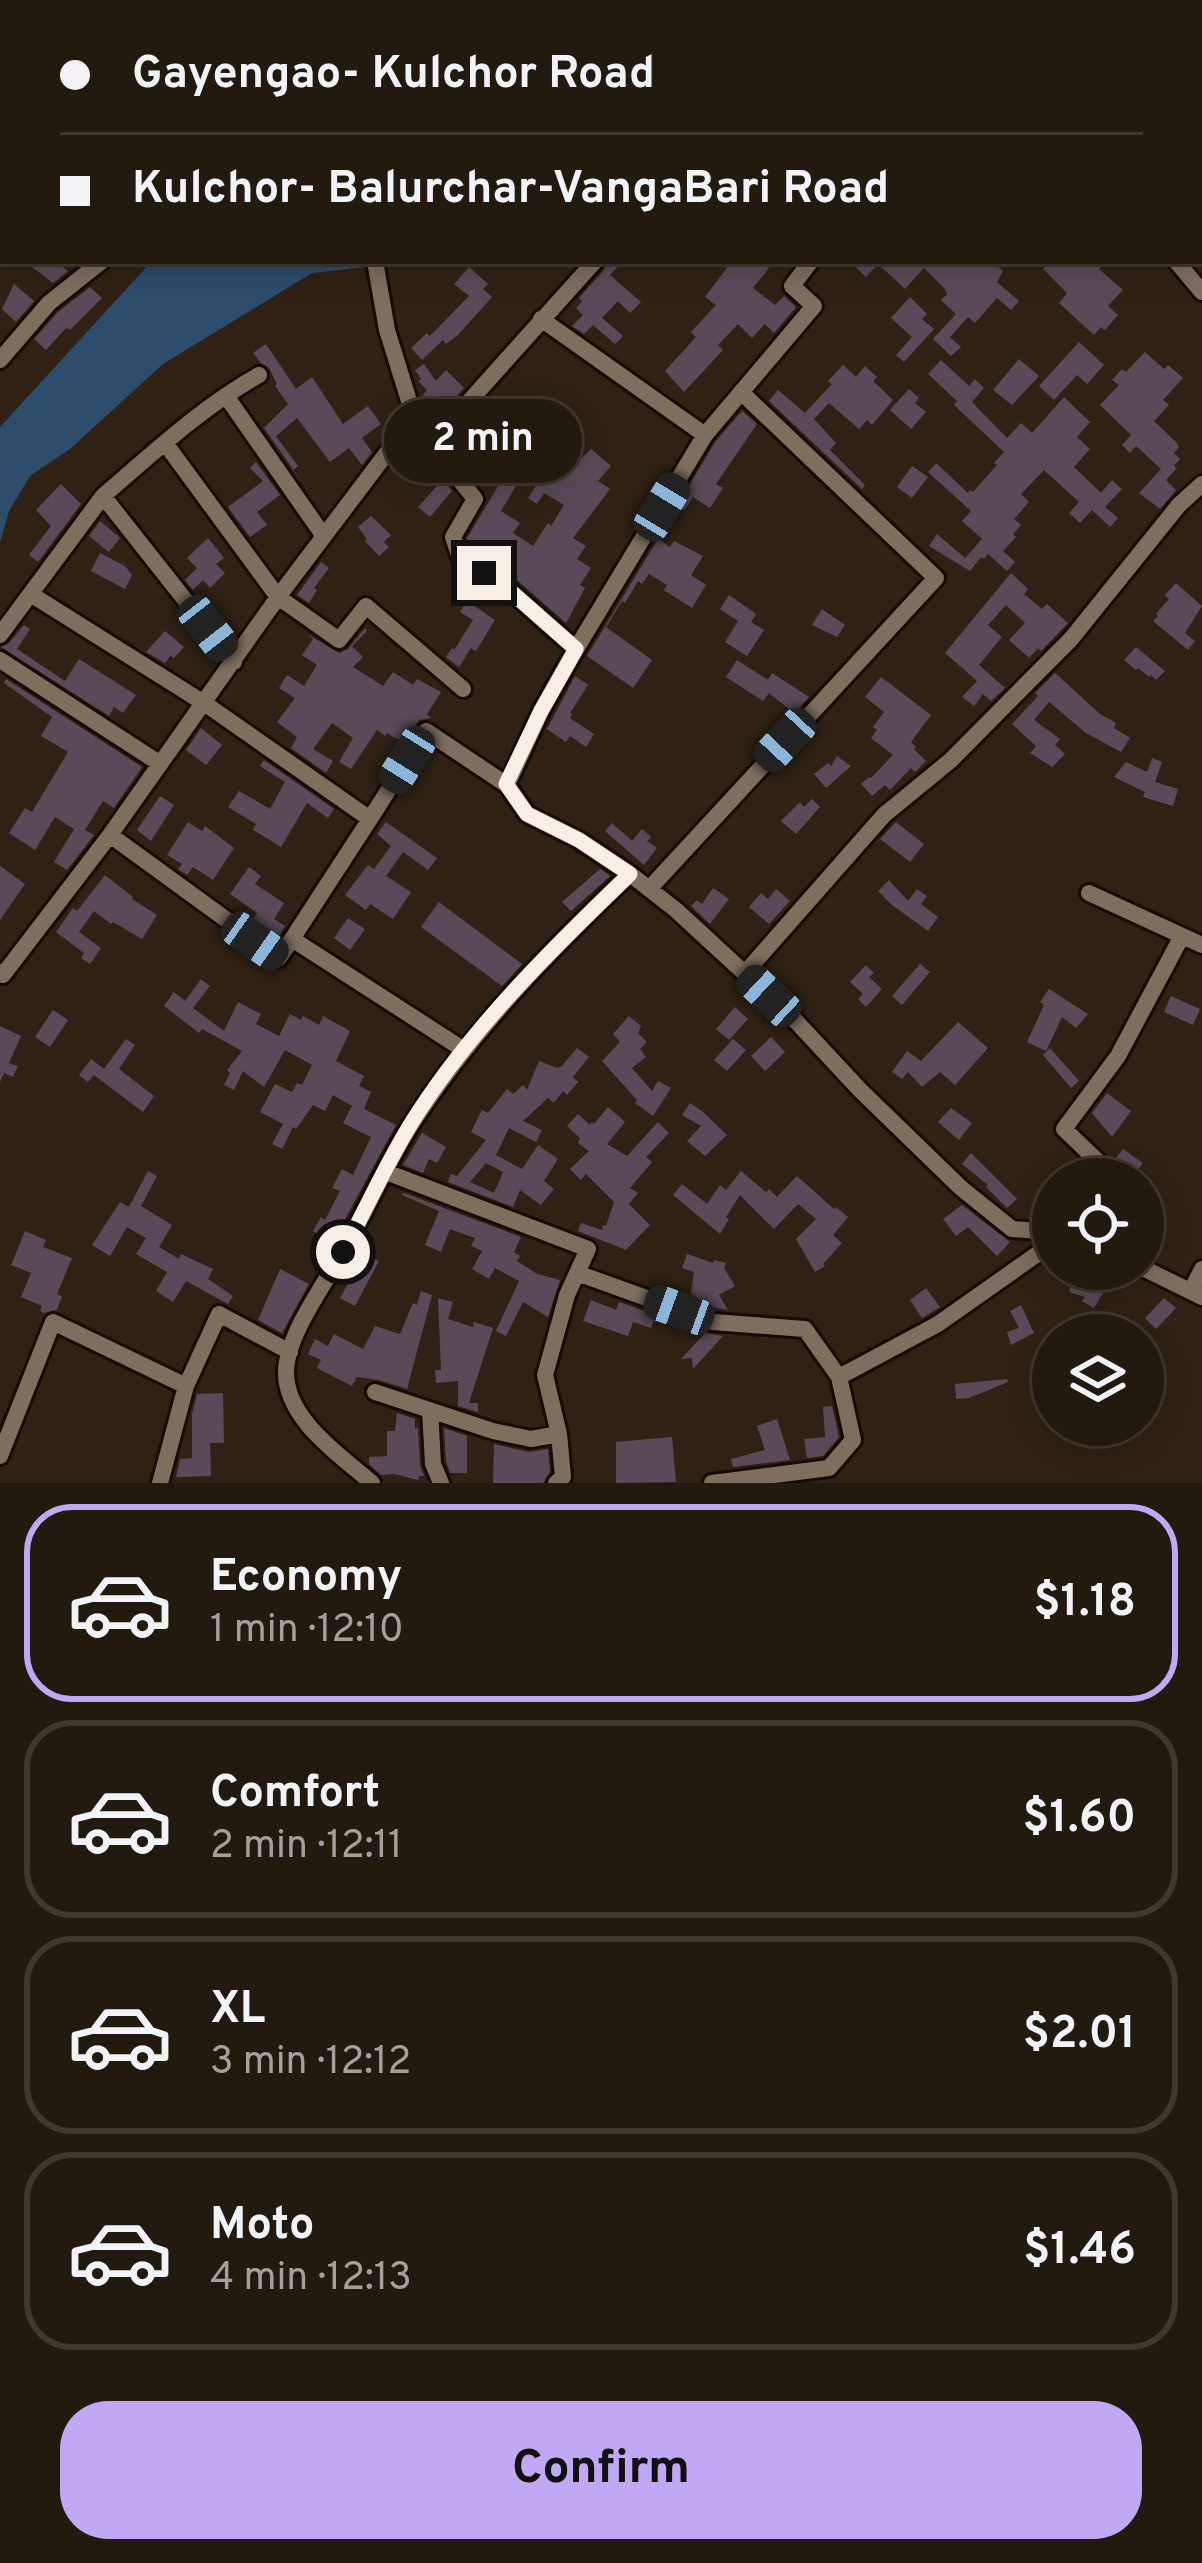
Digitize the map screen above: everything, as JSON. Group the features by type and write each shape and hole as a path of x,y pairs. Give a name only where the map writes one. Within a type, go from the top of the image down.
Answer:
{"street":[{"path":"0,360 49,303 98,264"},
{"path":"376,264 387,330 414,418 475,499 453,537 459,555 509,590 576,649"},
{"path":"431,444 592,264"},
{"path":"506,784 576,649 705,436 814,306 792,286 809,264"},
{"path":"1179,264 1202,292"},
{"path":"541,319 705,436"},
{"path":"0,635 103,496 164,443 259,375"},
{"path":"649,889 936,578 741,392"},
{"path":"226,395 323,535"},
{"path":"0,972 4,975 110,836 323,535 414,418"},
{"path":"164,443 278,597 339,640 366,606 463,689"},
{"path":"745,974 884,815 951,760 1071,639 1178,505 1202,484"},
{"path":"103,496 235,662"},
{"path":"32,595 204,703 370,819"},
{"path":"0,661 159,763"},
{"path":"110,836 279,958 425,731 506,784 527,814 579,840 676,910 793,1018 961,1188 1012,1229 1032,1230"},
{"path":"372,1483 296,1408 286,1374 290,1352 412,1123 464,1050 555,947 630,874"},
{"path":"1089,893 1202,945"},
{"path":"1094,1158 1064,1129 1118,1056 1182,936"},
{"path":"292,939 464,1050"},
{"path":"386,1172 588,1249 567,1295 545,1376 559,1434 563,1477 556,1483"},
{"path":"839,1376 938,1324 1032,1259"},
{"path":"1164,1278 1197,1294 1202,1269"},
{"path":"577,1273 712,1322 805,1330 839,1376 853,1440 834,1475 712,1483"},
{"path":"160,1483 186,1385 219,1314 290,1352"},
{"path":"0,1456 53,1322 186,1385"},
{"path":"374,1392 493,1431 531,1438 559,1434"},
{"path":"430,1410 433,1464 441,1483"}],"water":[{"path":"149,264 370,264 312,273 163,364 70,449 30,476 9,511 0,543 0,427"}],"building":[{"path":"28,264 59,264 68,271 53,283"},
{"path":"607,264 620,264 610,275 641,302 630,313 618,301 602,318 623,336 615,344 593,325 584,334 572,326 583,315 576,308 582,301 579,298"},
{"path":"730,264 764,264 769,268 753,288 775,305 784,296 796,307 774,333 765,324 752,338 738,324 718,345 723,350 684,392 665,371 696,337 691,332 716,305 705,297"},
{"path":"852,264 878,264 866,277"},
{"path":"878,264 995,264 1003,271 997,282 1019,301 1011,310 997,298 975,323 968,317 950,337 961,347 951,356 933,339 956,314 941,300 945,289 924,268 905,289"},
{"path":"1047,264 1103,264 1099,269 1123,290 1108,306 1118,315 1094,335 1059,303 1067,293 1043,269"},
{"path":"469,267 488,284 483,289 492,297 458,335 446,344 443,340 422,360 411,348 427,333 430,336 469,296 454,284"},
{"path":"14,284 34,301 16,322 2,309"},
{"path":"90,287 102,298 46,350 34,339"},
{"path":"910,297 934,329 904,362 896,355 912,337 891,318"},
{"path":"1079,342 1104,365 1087,384 1077,375 1054,400 1039,386"},
{"path":"266,344 296,389 312,377 343,424 368,406 381,424 362,438 372,452 362,465 349,448 330,462 297,418 276,436 298,466 293,470 264,428 288,404 269,368 253,353"},
{"path":"1145,352 1183,378 1163,400 1169,405 1154,421 1176,442 1179,447 1174,453 1180,459 1166,480 1176,490 1160,509 1139,493 1161,469 1136,446 1130,453 1122,445 1131,435 1100,405 1119,385 1112,380"},
{"path":"1019,359 1039,376 1012,405 993,390"},
{"path":"941,360 969,386 975,379 984,388 972,402 1007,438 1021,423 1032,433 1064,397 1090,422 1077,437 1090,449 1074,467 1101,493 1112,480 1122,489 1105,507 1118,518 1110,527 1092,510 1080,523 1069,513 1079,502 1044,470 1021,494 1029,502 1014,519 1021,525 1003,551 1015,562 1007,571 988,554 970,571 929,546 937,534 965,558 982,539 962,521 971,511 928,472 936,463 968,493 973,492 1004,452 928,374"},
{"path":"424,364 436,381 446,370 464,388 442,412 423,395 427,390 415,370"},
{"path":"843,365 856,377 865,366 893,400 872,425 867,420 859,429 829,403 814,419 836,443 830,450 865,485 862,489 769,401 778,390 805,413"},
{"path":"909,389 926,412 911,429 890,410"},
{"path":"742,411 757,424 716,484 723,488 710,508 693,497 685,510 677,506 715,442"},
{"path":"542,417 554,427 542,444 575,465 591,449 611,466 598,481 610,489 573,538 586,546 577,559 591,568 566,623 470,547 467,538 506,473 519,481 501,511 520,523 513,533 533,546 548,523 551,526 564,505 544,493 537,504 528,498 545,472 540,469 546,459 524,442"},
{"path":"461,430 492,452 475,478 448,444"},
{"path":"256,462 280,495 257,512 267,525 250,537 228,507 263,481 250,468"},
{"path":"912,466 928,477 912,498 897,487"},
{"path":"435,470 452,491 430,517 418,507 437,486 428,479"},
{"path":"61,484 81,504 38,562 29,555 51,526 36,510"},
{"path":"371,516 391,535 384,542 389,547 379,556 358,527"},
{"path":"100,521 120,538 109,552 89,536"},
{"path":"208,538 224,558 216,564 225,573 210,588 203,580 193,590 185,580 197,568 187,558"},
{"path":"658,539 670,547 674,541 703,556 691,575 706,585 692,608 649,574 622,601 606,627 652,660 633,688 587,656"},
{"path":"100,553 132,575 125,589 91,571"},
{"path":"321,562 329,568 309,603 297,595"},
{"path":"1011,573 1028,589 1024,594 1042,609 1047,604 1068,623 1029,658 1009,640 1025,623 1006,605 988,625 1002,637 979,665 1005,688 991,701 983,694 974,706 962,697 977,681 945,653"},
{"path":"1176,583 1202,606 1185,633 1195,641 1188,650 1153,621"},
{"path":"729,595 756,614 751,622 764,630 747,656 725,642 738,621 720,609"},
{"path":"467,601 495,620 476,651 471,648 459,667 446,657 473,620 460,612"},
{"path":"822,609 845,625 837,637 812,625"},
{"path":"24,625 30,629 17,649 65,681 79,659 136,695 123,713 114,707 109,716 1,647"},
{"path":"365,628 352,646 363,657 353,667 383,686 393,672 413,685 417,679 441,692 427,714 431,718 419,720 403,743 377,730 351,769 339,762 353,738 332,723 313,749 333,761 326,773 291,748 297,737 277,722 295,698 279,688 287,675 304,686 317,665 302,655 313,639 309,635 339,653"},
{"path":"165,631 184,647 165,663 146,652"},
{"path":"1136,647 1165,671 1156,680 1124,660"},
{"path":"737,660 768,680 772,673 809,697 794,713 769,693 763,701 726,677"},
{"path":"1055,673 1130,738 1121,752 1086,733 1049,702 1034,720 1060,739 1055,745 1065,754 1052,767 1030,753 1036,746 1012,724"},
{"path":"575,676 588,685 570,713 570,718 594,734 586,747 570,736 566,742 547,729"},
{"path":"881,677 931,715 911,742 926,761 915,772 911,768 890,790 885,785 872,796 861,784 893,755 871,738 884,712 865,697"},
{"path":"6,679 142,767 114,808 103,801 85,830 94,835 67,870 54,862 74,829 55,817 35,850 9,833 25,808 32,812 68,752 41,736 52,717 4,683"},
{"path":"201,728 222,745 206,765 186,750"},
{"path":"837,756 851,766 826,788 814,774 828,763 831,766"},
{"path":"1152,758 1162,762 1155,782 1178,789 1173,806 1143,797 1145,792 1114,777 1126,762 1147,772"},
{"path":"264,760 334,809 328,818 307,803 281,847 228,807 239,791 270,809 285,782 260,766"},
{"path":"160,796 174,805 151,841 137,830"},
{"path":"812,799 820,807 796,834 781,821 800,802 804,807"},
{"path":"188,822 202,831 205,826 234,848 213,880 193,867 187,875 178,869 182,864 167,855"},
{"path":"386,822 437,858 428,870 403,852 386,876 411,892 393,919 370,904 366,910 345,895 368,865 374,869 391,846 377,834"},
{"path":"896,822 924,844 910,862 880,839"},
{"path":"612,823 632,841 642,829 651,837 647,841 657,848 644,865 605,831"},
{"path":"0,866 25,884 0,920"},
{"path":"249,867 261,876 255,884 284,903 274,919 285,926 276,940 251,922 257,913 230,894"},
{"path":"600,869 610,876 571,911 562,902"},
{"path":"105,875 157,915 142,939 94,911 79,932 101,948 90,964 81,958 84,953 56,932"},
{"path":"889,880 908,901 917,889 927,896 921,904 938,917 928,931 878,891"},
{"path":"713,888 729,899 710,924 691,906 697,900 702,904"},
{"path":"776,889 790,901 769,924 749,907 761,893 768,899"},
{"path":"439,902 522,964 502,986 421,927"},
{"path":"348,918 365,929 350,950 334,938"},
{"path":"920,964 930,972 902,1005 892,996"},
{"path":"866,965 874,973 869,977 882,989 866,1007 858,999 863,994 850,982"},
{"path":"201,979 210,986 193,1008 224,1031 238,1002 261,1014 256,1024 279,1036 290,1014 319,1025 323,1016 350,1031 336,1061 364,1076 359,1086 371,1092 364,1109 396,1125 332,1243 313,1231 321,1217 325,1220 340,1191 332,1188 342,1169 353,1175 371,1137 343,1123 352,1106 333,1095 325,1111 313,1105 293,1127 282,1149 272,1144 283,1124 260,1112 275,1084 292,1092 297,1083 302,1085 312,1065 285,1050 264,1087 243,1071 234,1090 224,1085 227,1070 242,1051 202,1029 199,1033 164,1006 174,992 185,1001"},
{"path":"1049,989 1088,1014 1076,1028 1062,1017 1046,1051 1027,1042"},
{"path":"1171,996 1200,1009 1193,1025 1164,1012"},
{"path":"735,1007 748,1019 729,1040 716,1029"},
{"path":"53,1010 68,1020 50,1047 35,1037"},
{"path":"629,1016 641,1026 638,1033 647,1042 640,1049 646,1057 632,1068 652,1091 658,1081 671,1088 653,1116 635,1103 602,1061 620,1042 613,1034"},
{"path":"958,1022 988,1048 955,1085 940,1072 922,1087 908,1072 902,1079 892,1072 907,1051 921,1061"},
{"path":"0,1026 21,1036 9,1063 18,1066 13,1077 4,1073 0,1082"},
{"path":"771,1037 785,1052 765,1071 751,1056"},
{"path":"126,1039 135,1045 119,1069 154,1096 143,1112 94,1075 88,1082 79,1075 91,1059 104,1069"},
{"path":"733,1039 746,1050 727,1071 714,1060"},
{"path":"577,1048 589,1057 573,1077 578,1082 567,1095 563,1091 554,1103 548,1098 523,1121 542,1130 536,1142 509,1128 496,1155 522,1169 538,1145 558,1159 544,1181 554,1189 541,1205 520,1190 513,1207 448,1182 486,1140 471,1132 482,1110 488,1113 507,1089 513,1094 523,1085 527,1090 539,1061 561,1067","holes":["486,1163 503,1172 494,1193 470,1182"]},
{"path":"1050,1048 1079,1081 1071,1088 1043,1055"},
{"path":"1107,1093 1131,1111 1112,1137 1092,1113"},
{"path":"690,1103 727,1135 705,1156 687,1141 701,1126 682,1115"},
{"path":"608,1107 625,1122 607,1144 627,1156 658,1122 669,1133 646,1157 652,1162 630,1188 638,1193 629,1204 650,1225 626,1250 578,1231 581,1223 602,1230 614,1202 586,1174 581,1180 570,1169 589,1151 567,1126 578,1114 594,1124"},
{"path":"951,1108 972,1123 959,1140 938,1122"},
{"path":"422,1133 446,1147 437,1163 429,1159 423,1173 403,1165"},
{"path":"1123,1149 1136,1158 1116,1158"},
{"path":"971,1153 1017,1199 1007,1208 962,1164"},
{"path":"148,1171 157,1176 141,1206 172,1225 159,1247 213,1269 208,1279 233,1296 228,1304 186,1281 173,1302 156,1291 167,1272 136,1254 146,1238 127,1227 110,1256 92,1245 120,1202 129,1207"},
{"path":"741,1171 777,1197 797,1176 848,1217 833,1235 842,1243 825,1266 815,1272 796,1239 816,1219 798,1204 774,1229 740,1195 720,1234 673,1195 682,1184 707,1204 720,1185 726,1190"},
{"path":"404,1193 521,1237 514,1252 520,1256 517,1261 537,1274 560,1280 548,1317 523,1302 506,1336 496,1331 519,1281 495,1268 489,1279 472,1269 482,1251 471,1246 475,1238 450,1229 441,1252 425,1245 439,1211"},
{"path":"962,1205 1010,1242 997,1256 968,1227 956,1236 943,1219"},
{"path":"25,1231 46,1240 43,1247 72,1258 57,1294 62,1296 57,1310 44,1313 42,1306 21,1297 31,1273 11,1265"},
{"path":"359,1251 379,1261 355,1306 340,1298 354,1273 349,1270"},
{"path":"687,1254 726,1263 724,1268 735,1286 719,1295 728,1310 702,1305 691,1293 694,1272 682,1268"},
{"path":"280,1269 309,1284 282,1333 258,1320"},
{"path":"926,1288 940,1307 922,1318 910,1300"},
{"path":"421,1291 432,1295 407,1389 357,1377 352,1386 317,1368 321,1360 308,1354 315,1339 328,1346 334,1334 363,1349 375,1326 400,1334"},
{"path":"1069,1292 1103,1293 1094,1308 1082,1301 1085,1297"},
{"path":"438,1298 453,1302 448,1319 493,1328 469,1403 478,1403 478,1412 458,1406 458,1381 436,1383 435,1370 441,1370"},
{"path":"1164,1298 1176,1308 1164,1321 1164,1314 1149,1314"},
{"path":"591,1300 616,1310 619,1302 656,1315 651,1328 633,1322 628,1336 583,1321"},
{"path":"1021,1305 1032,1329 1032,1334 1011,1345 1007,1332 1019,1328 1010,1311"},
{"path":"705,1333 723,1336 693,1369 692,1358 681,1359"},
{"path":"1007,1379 969,1398 956,1399 955,1384"},
{"path":"223,1393 224,1443 210,1443 211,1476 176,1477 180,1459 192,1458 197,1394"},
{"path":"832,1406 839,1437 823,1456 807,1458 804,1439 825,1437 823,1407"},
{"path":"397,1413 415,1419 418,1428 424,1476 418,1480 381,1475 369,1464 369,1457 387,1456 387,1431 395,1431"},
{"path":"777,1419 790,1460 733,1467 731,1459 765,1450 757,1426"},
{"path":"444,1428 467,1436 467,1473 450,1473"},
{"path":"672,1437 676,1482 616,1483 616,1442"},
{"path":"494,1444 529,1452 548,1449 550,1472 543,1483 493,1483"}],"route":[{"path":"343,1252 412,1123 458,1058 518,987 630,874 579,840 527,814 506,784 576,649 484,573"}]}
